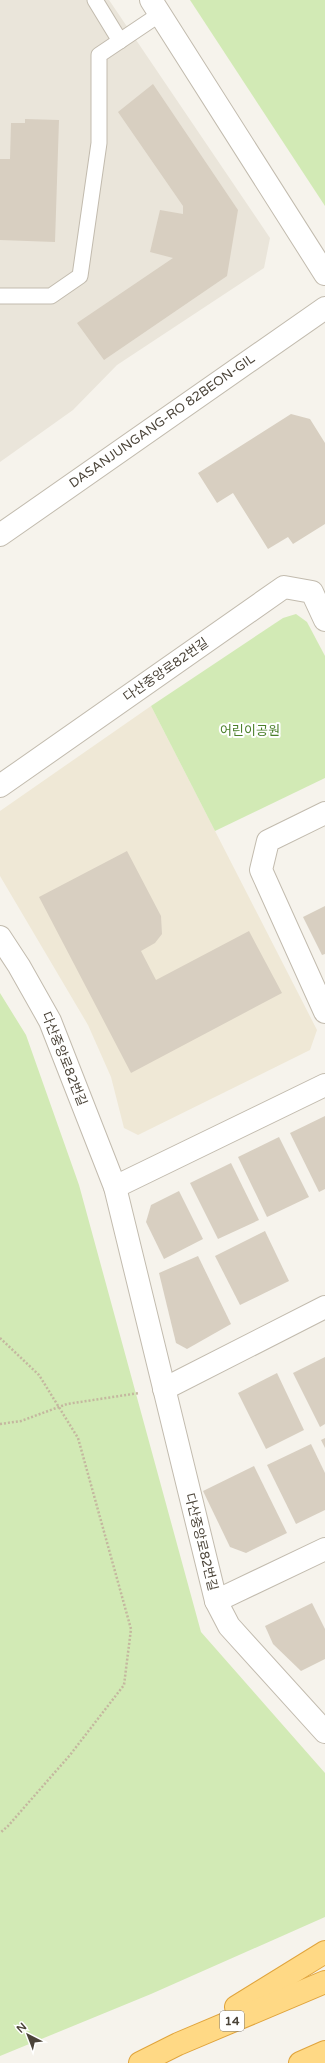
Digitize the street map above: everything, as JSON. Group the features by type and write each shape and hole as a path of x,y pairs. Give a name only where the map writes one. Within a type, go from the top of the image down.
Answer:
{"highway":[{"path":"178,2044 325,1952"},
{"name":"14","path":"140,2063 178,2044 325,1982"},
{"path":"300,2063 325,2052"}],"street":[{"path":"156,7 325,274"},
{"name":"DASANJUNGANG-RO 82BEON-GIL","path":"0,535 325,308"},
{"name":"다산중앙로82번길","path":"0,786 284,587 312,592 325,620"},
{"path":"325,813 268,841 261,870 325,1012"},
{"name":"다산중앙로82번길","path":"0,937 19,966 50,1021 115,1187 216,1600 325,1549"},
{"path":"115,1187 325,1085"},
{"path":"164,1389 325,1307"},
{"path":"216,1600 229,1626 325,1732"}],"lane":[{"path":"95,0 120,41"},
{"path":"0,296 51,296 80,276 99,143 99,55 120,41 156,7"}],"path":[{"path":"0,1338 39,1375 78,1438 131,1629 124,1685 70,1755 8,1826 0,1833"},
{"path":"0,1424 21,1421 67,1404 164,1389"}],"shaded area":[{"path":"0,0 109,0 270,238 264,268 117,365 73,410 0,462"},
{"path":"151,706 317,1030 310,1050 138,1135 124,1128 111,1077 88,1025 0,876 0,811"}],"green space":[{"path":"190,0 325,0 325,206"},
{"name":"어린이공원","path":"296,614 307,622 325,656 325,778 215,831 151,706 283,618"},
{"path":"0,993 26,1035 79,1185 201,1632 325,1773 325,1917 151,1994 0,2056"}],"building":[{"path":"153,84 238,210 227,276 104,360 77,323 173,258 150,252 160,210 183,214 183,206 118,112"},
{"path":"25,119 59,120 55,242 0,240 0,159 10,159 11,123 25,123"},
{"path":"291,414 310,419 325,443 325,524 293,544 288,537 268,549 233,493 217,503 198,473"},
{"path":"127,851 161,916 162,934 155,943 141,951 156,980 249,931 282,993 131,1073 39,897"},
{"path":"325,906 325,954 322,955 303,917"},
{"path":"325,1116 325,1189 319,1192 290,1133"},
{"path":"279,1137 309,1197 267,1217 238,1157"},
{"path":"231,1163 259,1220 218,1239 190,1183"},
{"path":"179,1191 203,1239 164,1259 146,1222 151,1205"},
{"path":"265,1231 289,1281 240,1305 215,1256"},
{"path":"198,1256 231,1324 187,1349 176,1343 159,1273"},
{"path":"325,1357 325,1424 320,1427 293,1373"},
{"path":"277,1373 304,1430 266,1449 238,1393"},
{"path":"325,1438 325,1448 321,1440"},
{"path":"311,1444 325,1473 325,1510 296,1524 267,1465"},
{"path":"254,1466 287,1533 246,1553 230,1547 203,1491"},
{"path":"312,1603 325,1629 325,1659 301,1671 273,1644 265,1626"}]}
